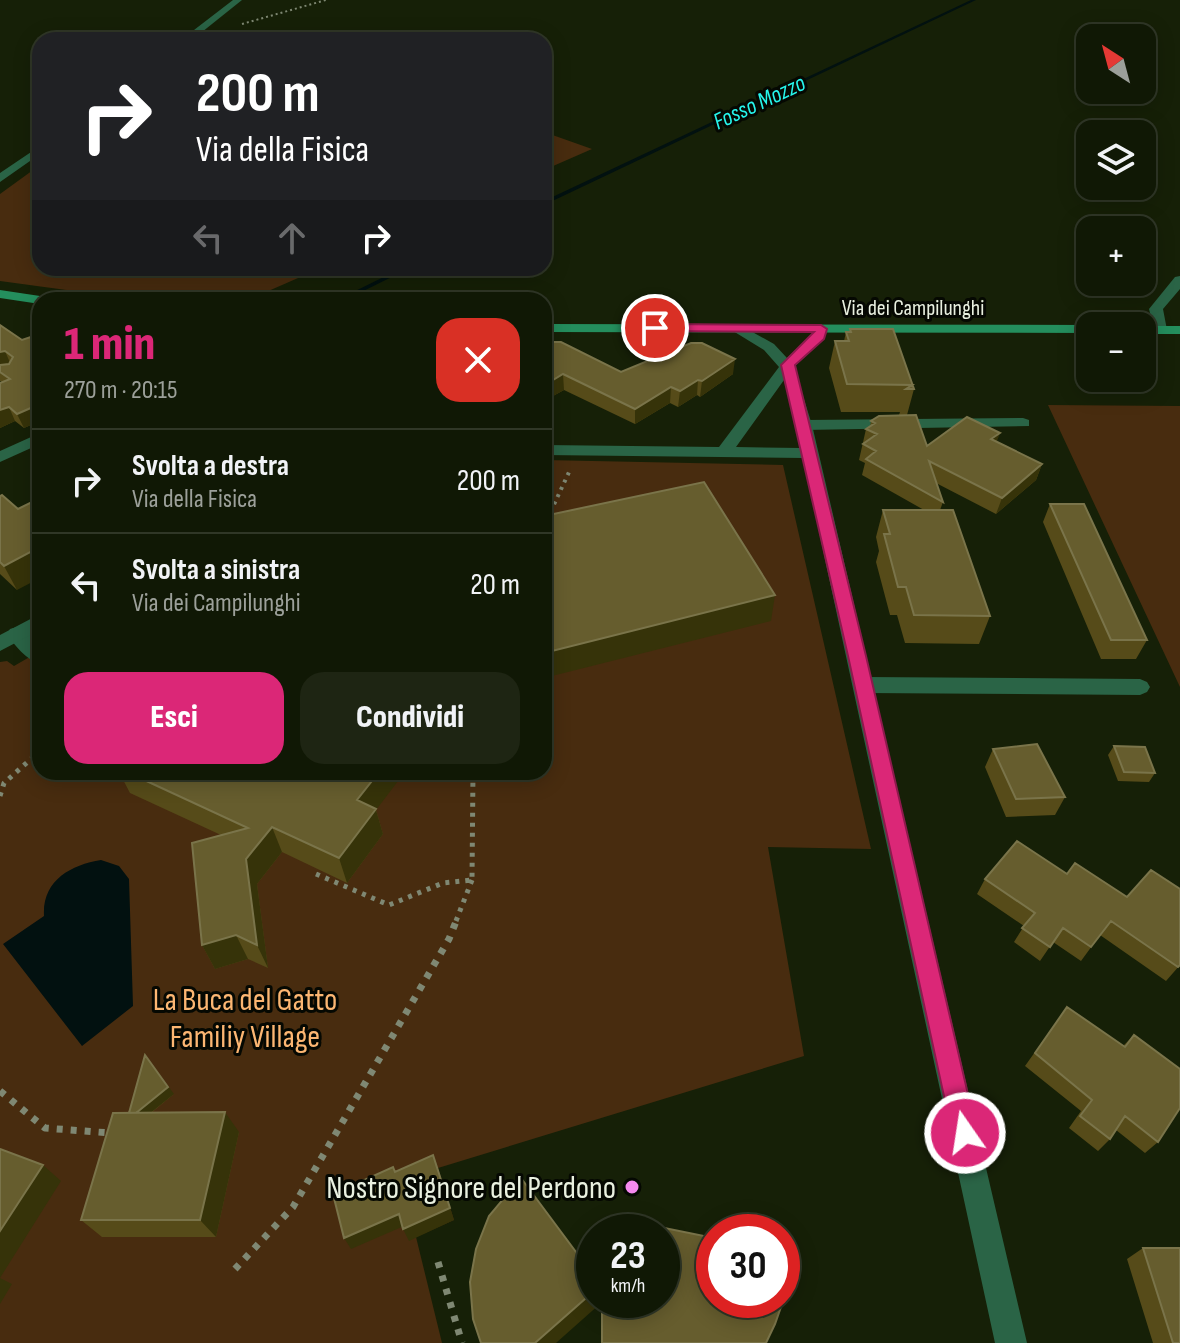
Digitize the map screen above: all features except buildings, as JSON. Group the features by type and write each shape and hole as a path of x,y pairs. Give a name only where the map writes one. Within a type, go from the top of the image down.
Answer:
{"street":[{"path":"196,32 238,0"},
{"path":"0,179 32,155"},
{"path":"1160,330 1156,309 1180,280"},
{"path":"0,294 32,299"},
{"name":"Via dei Campilunghi","path":"552,328 1076,329"},
{"path":"738,328 773,348 788,365 864,685 1011,1343"},
{"path":"724,452 788,365 819,336 821,329"},
{"path":"1156,330 1180,330"},
{"path":"804,425 1023,423"},
{"path":"0,457 32,442"},
{"path":"552,450 810,453"},
{"path":"8,639 32,626"},
{"path":"8,639 32,652"},
{"path":"864,685 1140,687"}],"path":[{"path":"243,24 326,0"},
{"path":"552,508 578,450"},
{"path":"0,796 4,783 32,758"},
{"path":"235,1269 293,1207 449,939 472,880 473,780"},
{"path":"316,874 389,905 443,883 472,880"},
{"path":"0,1091 45,1128 115,1133"},
{"path":"438,1262 462,1343"}],"green space":[{"path":"552,135 592,149 552,166"},
{"path":"32,171 32,276 303,276 266,292 81,292 0,281 0,194"},
{"path":"1048,405 1180,406 1180,687"},
{"name":"La Buca del Gatto Familiy Village","path":"552,460 783,465 871,849 768,847 804,1056 438,1168 454,1220 416,1237 442,1343 0,1343 0,662 7,661 14,666 32,656 32,780 552,780"}],"shaded area":[{"path":"101,860 119,866 129,879 133,1006 82,1046 3,944 44,916 48,893 60,877 79,866"}],"waterway":[{"name":"Fosso Mozzo","path":"552,199 974,0"},
{"name":"Fosso Mozzo","path":"357,292 390,276"}],"place":[{"name":"Nostro Signore del Perdono","path":"632,1187"}],"route":[{"path":"655,328 821,329 819,336 788,365 965,1133"}]}
